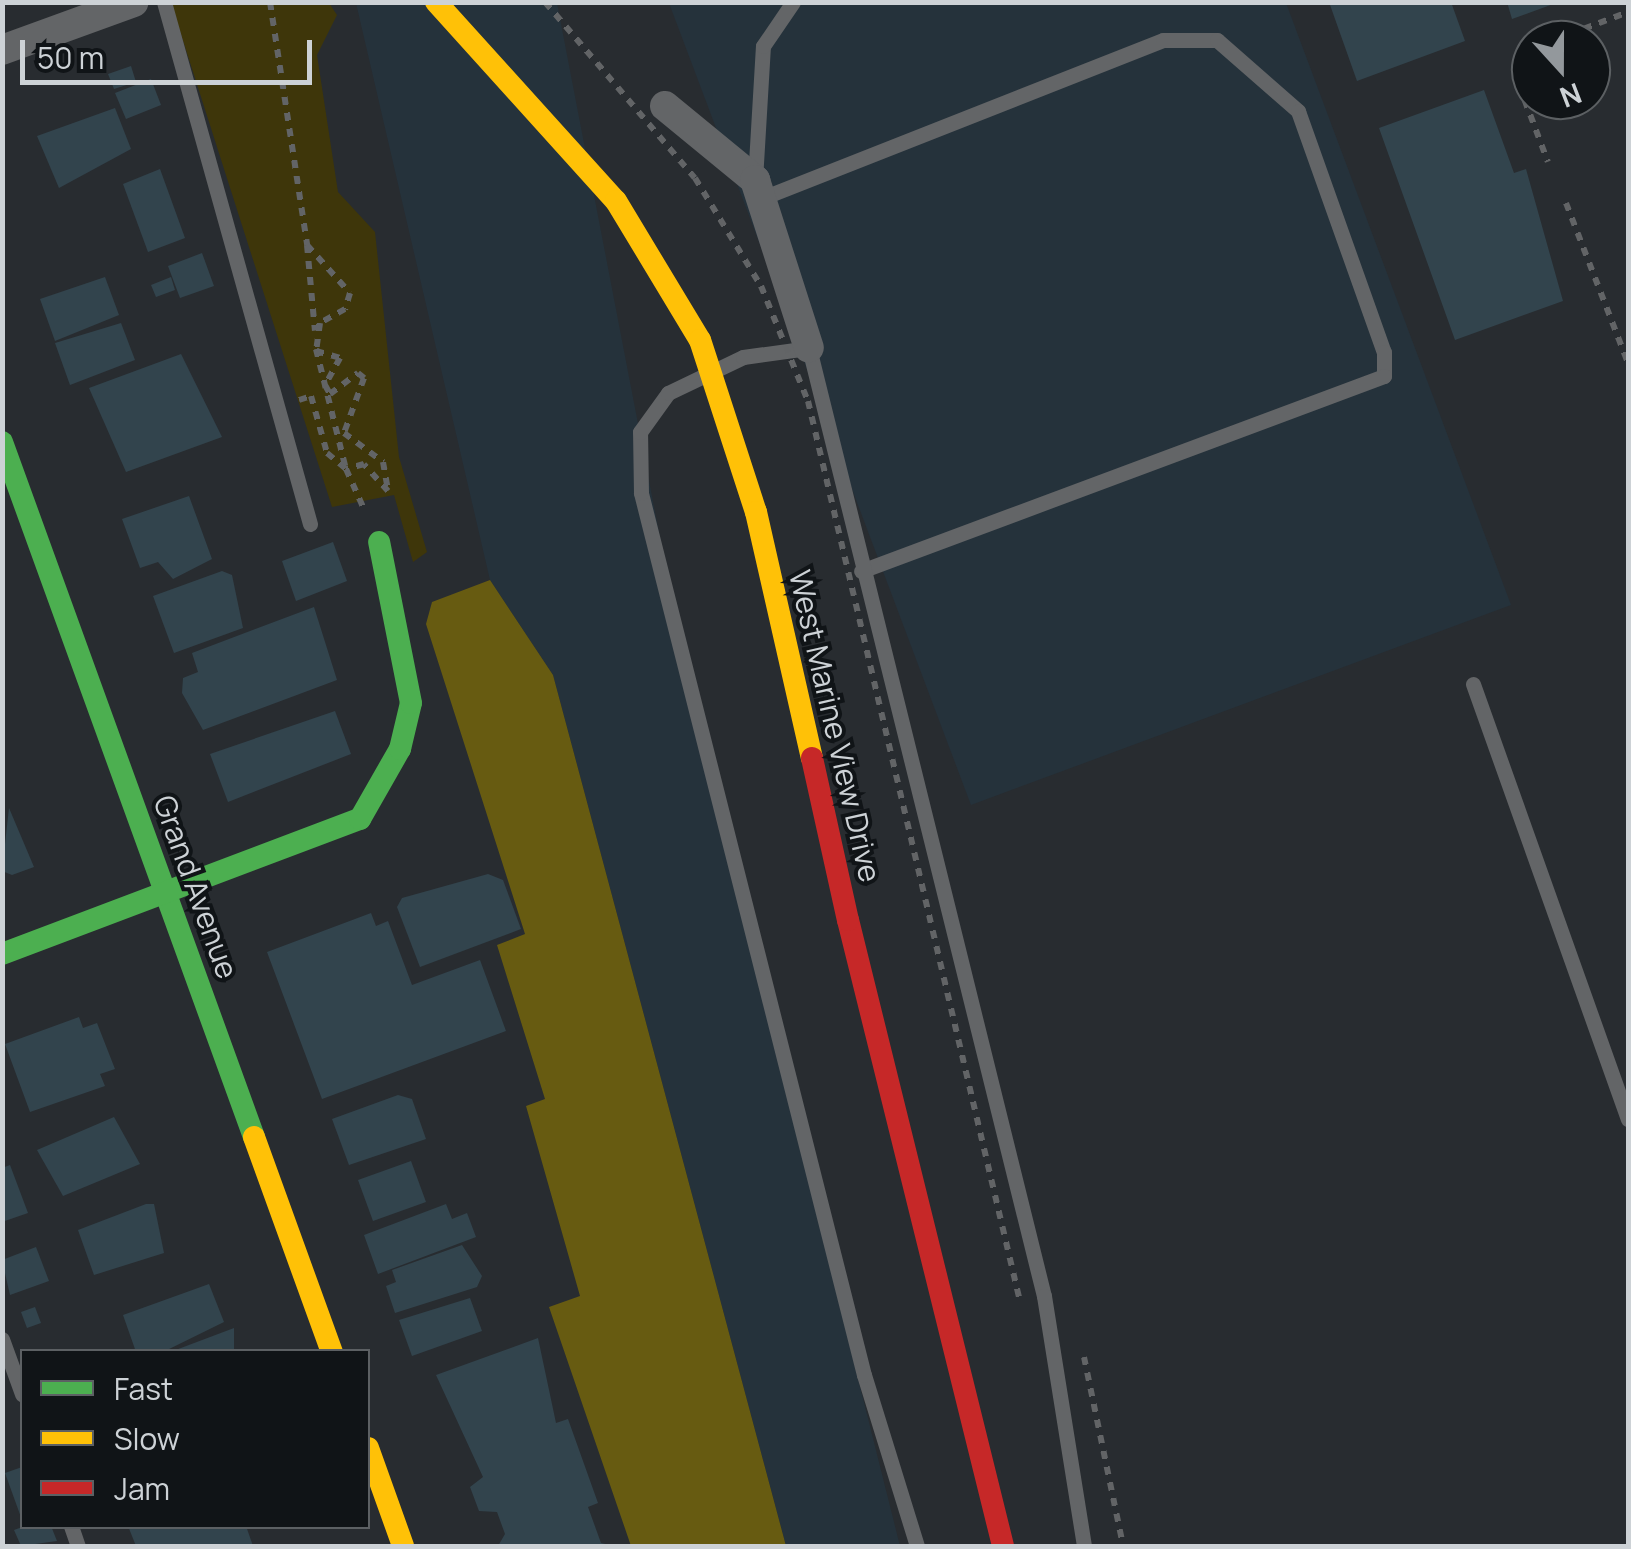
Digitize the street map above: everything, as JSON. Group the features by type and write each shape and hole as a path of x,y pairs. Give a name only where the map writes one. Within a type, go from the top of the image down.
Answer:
{"street":[{"path":"2,50 134,2"},
{"name":"West Marine View Drive","path":"436,2 616,201 700,340 756,512 848,920 1003,1546"},
{"path":"665,106 758,189 809,348"},
{"name":"Grand Avenue","path":"2,442 331,1349"},
{"path":"2,954 311,844 360,819 378,794 411,703 379,542"},
{"path":"370,1454 403,1546"}],"lane":[{"path":"164,2 310,524"},
{"path":"792,2 763,46 758,189 1163,40 1216,40 1298,111 1384,352 1384,376 860,571"},
{"path":"916,1546 858,1356 641,493 640,432 668,393 744,357 809,348 860,571 1044,1296 1084,1546"},
{"path":"1474,684 1628,1119"},
{"path":"2,1340 20,1389"}],"path":[{"path":"270,2 307,245 316,351 346,469 379,542"},
{"path":"545,2 695,178 761,286 808,401 1020,1301"},
{"path":"1532,120 1548,162"},
{"path":"1566,203 1628,363"},
{"path":"307,245 350,292 346,310 320,323 316,351"},
{"path":"316,351 342,365 325,386"},
{"path":"325,386 330,394 358,373 364,378 344,433 383,462 388,491 380,492 364,464 346,469"},
{"path":"311,396 327,453 346,469"},
{"path":"1082,1350 1123,1546"}],"shaded area":[{"path":"171,3 329,3 337,15 317,55 338,192 375,232 399,457 427,552 413,562 394,495 332,507"},
{"path":"356,3 557,3 703,761 900,1546 786,1546 553,675 490,580"},
{"path":"669,3 1286,3 1511,605 971,805"},
{"path":"490,580 553,675 786,1546 631,1546 549,1307 580,1296 526,1106 545,1099 497,945 525,934 426,624 432,602"}],"building":[{"path":"1329,2 1451,2 1465,41 1357,81"},
{"path":"1507,2 1556,2 1556,3 1512,19"},
{"path":"131,66 136,82 114,89 108,74"},
{"path":"151,79 161,105 126,119 115,93"},
{"path":"1484,90 1514,173 1526,169 1563,301 1455,340 1379,128"},
{"path":"115,108 131,149 59,188 37,136"},
{"path":"160,169 185,238 148,252 123,184"},
{"path":"202,253 214,286 180,298 168,266"},
{"path":"105,277 119,315 55,341 40,299"},
{"path":"171,277 175,290 156,297 151,285"},
{"path":"121,323 135,360 70,385 55,343"},
{"path":"181,354 222,437 126,472 89,388"},
{"path":"189,496 212,559 173,579 158,562 140,568 122,519"},
{"path":"333,542 347,581 296,601 282,561"},
{"path":"222,571 232,575 243,628 174,653 153,596"},
{"path":"314,607 337,680 203,730 182,693 183,678 198,672 192,653"},
{"path":"335,711 351,754 228,802 210,754"},
{"path":"9,808 34,867 12,875 2,871"},
{"path":"488,874 503,880 521,929 420,967 397,907 402,898"},
{"path":"371,913 376,926 388,921 412,985 480,960 506,1031 322,1099 267,952"},
{"path":"79,1017 83,1028 97,1023 115,1069 100,1074 105,1086 30,1112 5,1044"},
{"path":"398,1095 412,1099 426,1139 349,1165 332,1119"},
{"path":"114,1117 140,1164 63,1196 37,1150"},
{"path":"411,1161 426,1202 373,1221 358,1180"},
{"path":"10,1165 28,1213 2,1222 2,1168"},
{"path":"154,1204 164,1253 94,1275 78,1230"},
{"path":"446,1204 452,1219 467,1213 476,1237 378,1274 364,1235"},
{"path":"462,1245 482,1276 477,1287 395,1313 386,1286 396,1282 392,1270"},
{"path":"36,1247 49,1281 10,1295 2,1260"},
{"path":"209,1284 224,1322 169,1349 135,1349 123,1315"},
{"path":"470,1298 482,1331 412,1356 399,1320"},
{"path":"35,1307 41,1323 27,1328 21,1312"},
{"path":"234,1328 234,1349 178,1349"},
{"path":"538,1338 556,1423 568,1419 598,1503 588,1507 601,1543 614,1546 498,1546 505,1534 497,1512 479,1511 470,1487 483,1477 436,1375"},
{"path":"20,1468 20,1514 5,1473"},
{"path":"52,1529 57,1541 21,1546 14,1530"},
{"path":"129,1529 247,1529 253,1546 136,1546"}],"traffic: fast":[{"path":"2,442 254,1137"},
{"path":"2,954 360,819 400,749 411,703 379,542"}],"traffic: slow":[{"path":"436,2 616,201 700,340 756,512 812,758"},
{"path":"254,1137 331,1349"},
{"path":"370,1454 403,1546"}],"traffic: jam":[{"path":"812,758 848,920"},
{"path":"848,920 1003,1546"}]}
